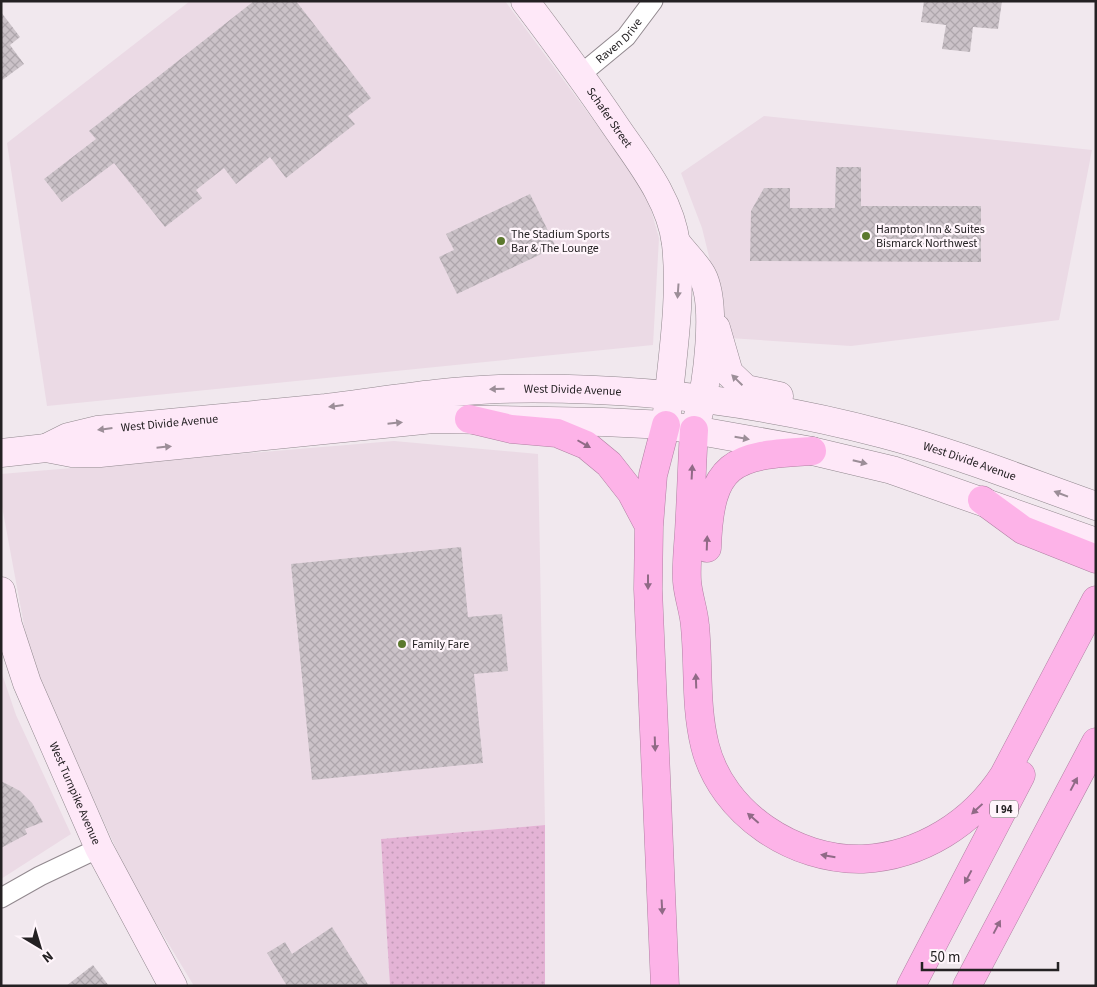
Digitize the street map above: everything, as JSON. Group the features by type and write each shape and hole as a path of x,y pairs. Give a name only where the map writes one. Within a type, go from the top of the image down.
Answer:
{"highway":[{"path":"469,419 511,429 557,433 586,445 609,464 621,478 640,506 649,526"},
{"path":"665,986 648,589 649,526 653,475 666,426"},
{"path":"694,430 687,581 695,625 697,692 702,729 712,767 722,785 751,816 793,846 806,851 839,858 872,858 904,851 937,838 966,819 987,799 1011,762 1096,600"},
{"path":"695,625 706,590 708,517 718,483 727,471 738,463 753,457 770,453 812,451"},
{"path":"982,500 1023,530 1079,541 1096,559"},
{"name":"I 94","path":"911,986 1096,632"},
{"path":"966,986 1096,742"}],"street":[{"name":"Schafer Street","path":"524,1 580,75 647,172 671,219 676,242 678,284 666,426"},
{"name":"Raven Drive","path":"580,75 626,37 653,1"},
{"name":"Schafer Street","path":"676,242 703,276 709,299 709,338 703,400 694,430"},
{"path":"709,299 720,349 729,373 746,389 777,395 827,421"},
{"name":"West Divide Avenue","path":"46,448 68,437 97,430 296,411 445,392 550,389 703,400 827,421 883,434 970,461 1093,505"},
{"name":"West Divide Avenue","path":"1,453 46,448 72,453 100,453 433,419 603,422 666,426 812,451 892,470 982,500"},
{"name":"West Turnpike Avenue","path":"1,591 8,625 27,684 99,848 173,986"},
{"path":"1,898 40,876 99,848"}],"shaded area":[{"path":"190,1 505,1 634,175 647,196 659,238 653,345 47,406 7,143"},
{"path":"764,116 1092,150 1059,320 851,346 729,338 702,228 681,173"},
{"path":"394,441 538,454 545,825 382,839 390,986 194,986 133,885 41,686 26,636 1,501 1,474"},
{"path":"1,671 16,715 71,834 1,879"},
{"path":"545,825 545,986 390,986 381,839"}],"building":[{"path":"254,1 296,1 371,98 348,116 355,124 286,178 270,157 236,184 224,168 196,190 202,198 165,227 114,163 62,202 44,179 96,139 89,131"},
{"path":"924,1 1002,1 998,29 973,27 970,52 942,49 946,25 921,22"},
{"path":"1,12 20,37 10,45 24,64 1,81"},
{"name":"Hampton Inn & Suites Bismarck Northwest","path":"836,167 861,167 861,206 981,206 981,262 750,261 751,211 764,188 790,188 790,208 835,208"},
{"name":"The Stadium Sports Bar & The Lounge","path":"530,194 556,247 457,294 439,257 454,250 446,234"},
{"name":"Family Fare","path":"461,547 468,617 502,614 508,671 474,674 483,763 312,780 291,564"},
{"path":"1,781 20,791 32,803 43,822 25,829 27,834 1,848"},
{"path":"332,927 369,986 287,986 267,953 285,942 292,954"},
{"path":"93,965 109,986 66,986"}],"place":[{"name":"Hampton Inn & Suites Bismarck Northwest","path":"866,236"},
{"name":"The Stadium Sports Bar & The Lounge","path":"501,241"},
{"name":"Family Fare","path":"402,644"}]}
